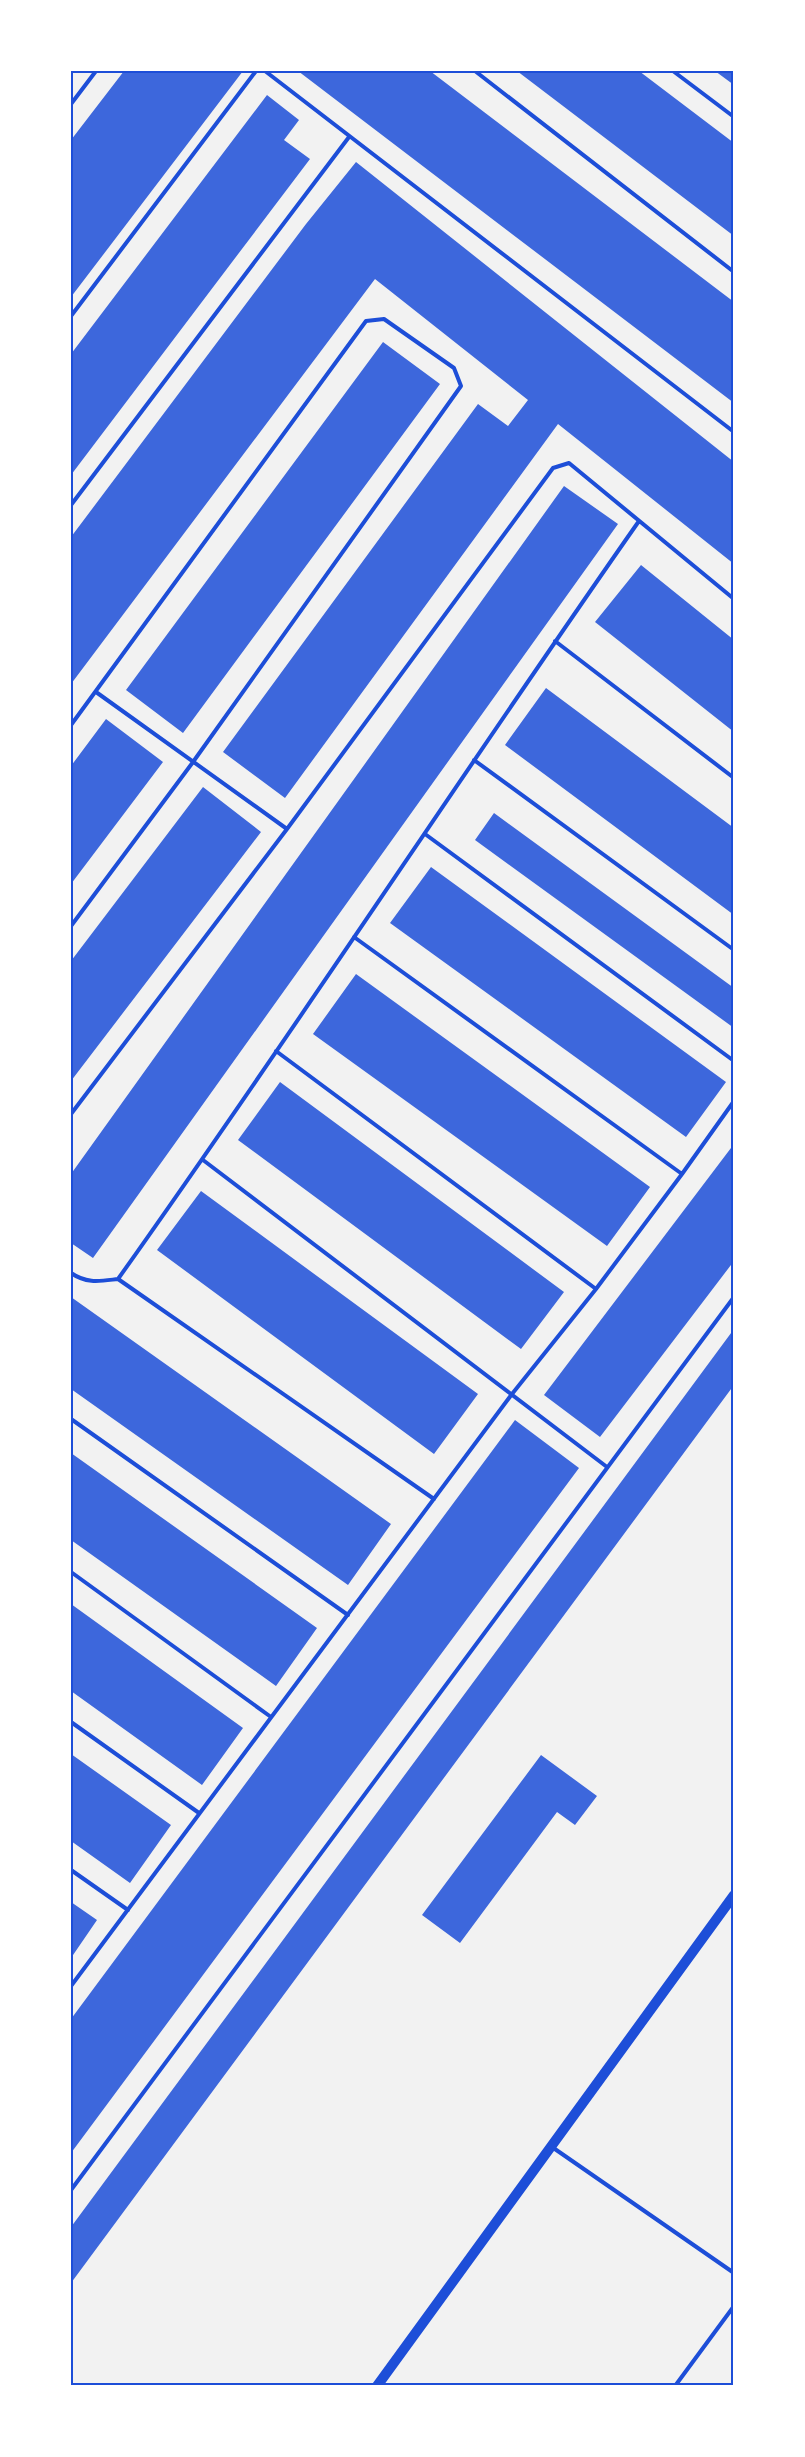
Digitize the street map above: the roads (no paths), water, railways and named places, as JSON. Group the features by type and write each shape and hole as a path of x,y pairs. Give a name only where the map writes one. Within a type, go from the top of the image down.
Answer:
{"main road":[{"path":"377,2386 734,1895"}],"lane":[{"path":"71,104 96,71"},
{"path":"71,316 256,71"},
{"path":"265,71 734,432"},
{"path":"475,71 734,272"},
{"path":"673,71 734,117"},
{"path":"71,505 349,137"},
{"path":"71,725 366,321 384,319 454,368 461,386 193,762 71,926"},
{"path":"71,1114 287,829 553,468 569,463 734,599"},
{"path":"118,1279 203,1160 474,760 640,521"},
{"path":"556,641 734,778"},
{"path":"96,692 287,829"},
{"path":"474,760 734,950"},
{"path":"425,834 734,1061"},
{"path":"354,937 682,1174"},
{"path":"276,1051 596,1289"},
{"path":"71,1986 512,1394 596,1289 734,1101"},
{"path":"203,1160 607,1467"},
{"path":"71,1273 81,1280 92,1282 118,1279 434,1499"},
{"path":"71,2190 734,1297"},
{"path":"71,1420 348,1615"},
{"path":"71,1572 271,1717"},
{"path":"71,1722 199,1813"},
{"path":"71,1870 128,1910"},
{"path":"550,2146 734,2273"},
{"path":"675,2386 734,2306"}]}
